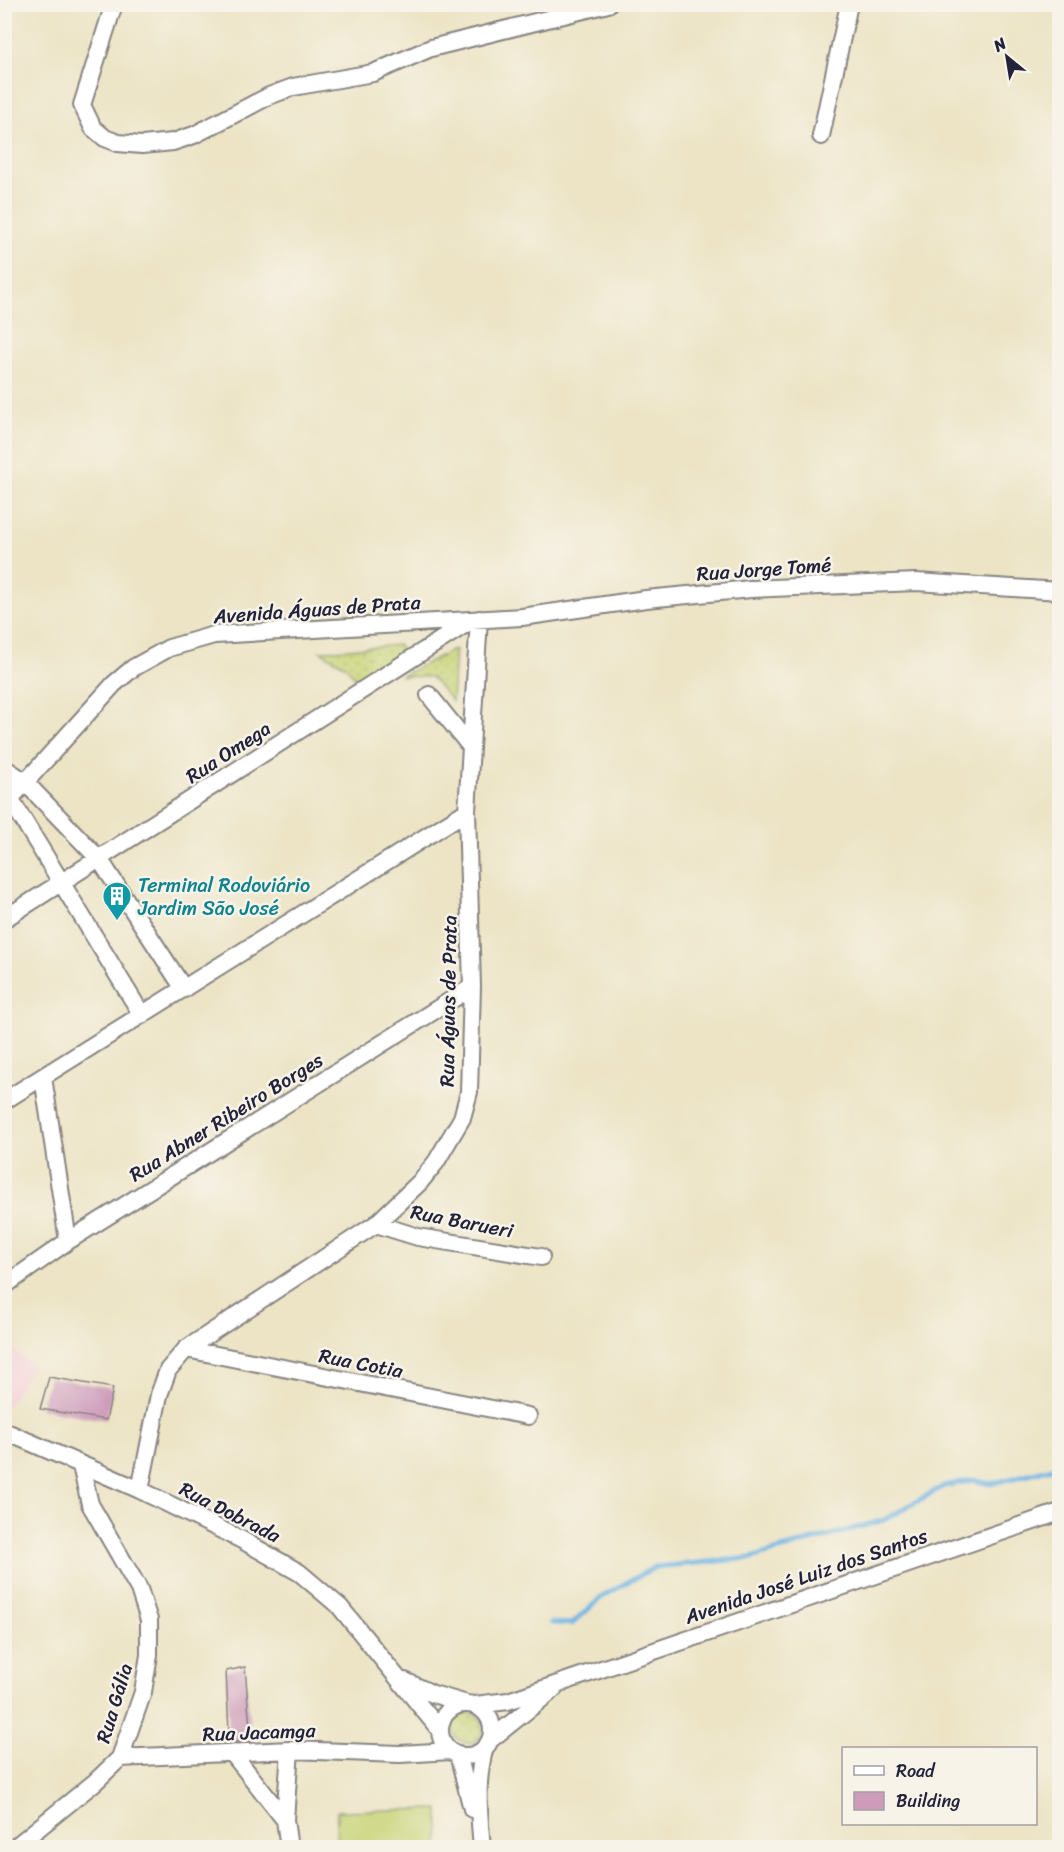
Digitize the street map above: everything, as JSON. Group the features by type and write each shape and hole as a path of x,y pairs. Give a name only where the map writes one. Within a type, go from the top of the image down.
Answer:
{"street":[{"path":"114,4 82,105 93,128 105,138 118,143 142,145 173,142 194,135 269,96 293,87 366,75 431,48 608,4"},
{"path":"821,136 849,4"},
{"name":"Rua Jorge Tomé","path":"476,619 522,617 646,599 751,589 916,582 1059,591"},
{"name":"Rua Águas de Prata","path":"140,1491 159,1395 168,1371 186,1349 376,1224 425,1176 462,1118 469,1092 472,987 467,811 476,619"},
{"name":"Avenida Águas de Prata","path":"8,793 24,781 114,684 134,668 169,648 214,636 476,619"},
{"name":"Rua Omega","path":"4,919 476,619"},
{"path":"429,695 470,746"},
{"path":"4,768 24,781 100,860 184,989"},
{"path":"8,793 142,1015"},
{"path":"4,1101 467,811"},
{"name":"Rua Abner Ribeiro Borges","path":"4,1286 68,1241 472,987"},
{"path":"43,1077 68,1241"},
{"name":"Rua Barueri","path":"376,1224 418,1237 541,1257"},
{"name":"Rua Cotia","path":"186,1349 528,1416"},
{"name":"Rua Dobrada","path":"4,1431 140,1491 242,1540 300,1573 340,1607 402,1680 440,1733"},
{"name":"Rua Gália","path":"14,1848 95,1782 120,1758 143,1692 149,1655 149,1620 139,1589 90,1504 81,1466"},
{"name":"Avenida José Luiz dos Santos","path":"471,1705 508,1701 1059,1512"},
{"name":"Rua Dobrada","path":"402,1680 433,1694 471,1705"},
{"name":"Avenida José Luiz dos Santos","path":"487,1744 567,1680"},
{"path":"471,1705 488,1716 491,1723 478,1772 477,1796 481,1843 454,1753 440,1733 444,1717 451,1709 471,1705"},
{"name":"Rua Jacamga","path":"400,1754 440,1733"},
{"path":"454,1753 473,1755 487,1744"},
{"path":"289,1848 285,1820 290,1750"},
{"name":"Rua Jacamga","path":"120,1758 290,1750 400,1754 454,1753"},
{"path":"233,1754 285,1820"}],"shaded area":[{"path":"5,1342 33,1366 5,1410"}],"green space":[{"path":"399,645 403,652 356,679 346,666 320,651"},
{"path":"455,649 452,701 431,677 401,676"},
{"path":"468,1713 474,1714 482,1722 482,1734 474,1742 468,1743 462,1742 454,1734 453,1728 454,1722 462,1714"},
{"path":"439,1809 439,1847 336,1847 337,1811"}],"building":[{"path":"49,1377 113,1388 106,1420 40,1409"},
{"path":"245,1667 251,1741 232,1742 229,1732 226,1671"}],"waterway":[{"path":"551,1623 572,1624 603,1596 655,1567 751,1558 884,1520 944,1486 973,1480 990,1484 1060,1466"}],"place":[{"name":"Terminal Rodoviário Jardim São José","path":"117,922"}]}
